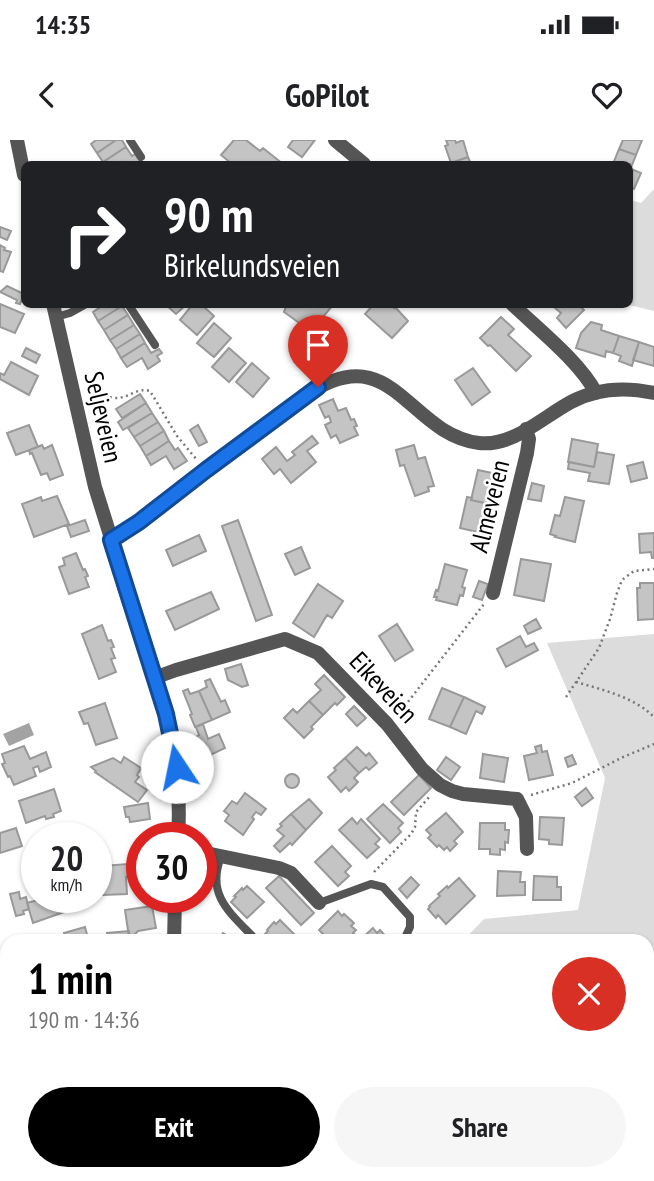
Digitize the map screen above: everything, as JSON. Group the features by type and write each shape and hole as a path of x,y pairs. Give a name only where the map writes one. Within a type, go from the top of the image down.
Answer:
{"street":[{"path":"17,140 21,161"},
{"path":"335,140 360,161"},
{"path":"516,308 578,367 596,393"},
{"name":"Seljeveien","path":"55,311 95,487 166,714 177,767 180,822"},
{"path":"111,540 139,522 318,387 332,381 354,376 381,382 405,397 439,426 460,437 486,443 499,441 526,429 572,402 596,393 628,389 654,393"},
{"name":"Almeveien","path":"493,593 527,453 529,439 526,429"},
{"name":"Eikeveien","path":"154,678 285,639 318,653 387,724 422,769 440,785 463,794 517,799"},
{"path":"517,799 526,817 527,849"},
{"path":"217,857 279,868 291,873 319,903"},
{"path":"174,913 174,934"}],"lane":[{"path":"130,140 141,157"},
{"path":"55,311 70,313 79,308"},
{"path":"131,308 155,345"},
{"path":"221,858 217,867 216,888 221,903 250,934"},
{"path":"319,903 370,884 383,887 410,917 407,934"}],"path":[{"path":"74,393 88,389 115,398 147,389 177,436 206,470"},
{"path":"566,697 599,648 622,580 634,571 654,569"},
{"path":"387,724 404,707 493,593"},
{"path":"576,682 620,696 647,710 654,717"},
{"path":"517,799 572,783 654,744"},
{"path":"370,884 374,870 411,834 415,827 416,812 440,785"}],"shaded area":[{"path":"654,189 654,311 633,306 633,201 641,203"},
{"path":"654,634 654,934 470,934 484,919 578,910 605,778 547,643"},
{"path":"29,723 34,735 9,746 3,734"}],"building":[{"path":"96,140 116,140 97,153 91,144"},
{"path":"116,140 122,140 126,147 105,161 97,153"},
{"path":"234,140 246,140 260,151 263,148 279,161 228,161 221,155"},
{"path":"293,140 315,140 302,157 288,147"},
{"path":"446,140 455,140 456,143 463,140 468,157 450,161 445,146 448,145"},
{"path":"623,140 642,140 636,155 619,149"},
{"path":"126,147 140,161 105,161"},
{"path":"619,149 636,155 633,162 614,161"},
{"path":"633,170 641,173 633,188"},
{"path":"0,227 11,231 7,240 0,237"},
{"path":"0,245 11,252 3,272 0,271"},
{"path":"7,286 21,293 20,304 16,303 17,300 0,292"},
{"path":"0,304 24,314 15,333 0,327"},
{"path":"99,308 119,308 98,321 93,312"},
{"path":"119,308 123,308 128,315 104,330 98,321"},
{"path":"169,308 183,308 176,314"},
{"path":"190,308 205,308 214,316 197,335 180,320"},
{"path":"286,308 330,308 317,324 302,325 284,312"},
{"path":"370,308 396,308 408,321 392,338 365,314"},
{"path":"555,308 584,310 566,328 557,318 561,313"},
{"path":"128,315 134,325 110,340 104,330"},
{"path":"501,317 514,329 508,335 531,356 516,371 480,338"},
{"path":"591,322 602,325 601,330 619,336 613,353 606,351 605,357 576,348 581,333"},
{"path":"214,323 231,338 214,357 197,343"},
{"path":"134,325 140,334 116,349 110,340"},
{"path":"140,334 145,343 121,358 116,349"},
{"path":"619,336 639,342 632,366 619,361 621,356 613,353"},
{"path":"639,342 654,347 654,366 633,360"},
{"path":"145,343 151,353 159,349 162,353 157,356 160,361 148,369 142,358 127,367 121,358"},
{"path":"26,348 40,355 36,363 22,356"},
{"path":"229,348 246,363 229,382 212,367"},
{"path":"11,362 38,376 29,395 0,379 0,373 4,375"},
{"path":"252,363 269,378 253,397 236,382"},
{"path":"473,368 490,392 472,405 455,380"},
{"path":"140,394 146,403 122,418 116,409"},
{"path":"333,399 338,411 346,408 357,426 354,427 358,435 340,443 336,435 331,438 325,425 331,422 329,416 325,418 319,405"},
{"path":"146,403 152,413 123,430 118,422"},
{"path":"152,413 158,422 134,437 128,428"},
{"path":"158,422 164,431 140,446 134,437"},
{"path":"29,425 38,447 16,455 7,433"},
{"path":"198,425 207,442 199,446 190,430"},
{"path":"164,431 169,441 146,456 140,446"},
{"path":"312,436 318,443 307,451 316,462 291,483 280,469 274,474 262,459 276,447 287,461 295,455 292,452"},
{"path":"572,439 598,444 594,467 568,462"},
{"path":"169,441 187,461 174,469 166,456 151,465 146,456"},
{"path":"42,445 44,449 52,445 63,475 50,480 47,473 41,475 29,450"},
{"path":"414,445 418,459 425,457 434,486 415,496 404,465 400,466 396,450"},
{"path":"597,452 614,455 609,484 588,481 590,473 568,469 569,462 594,467"},
{"path":"643,462 647,478 631,482 627,466"},
{"path":"478,470 497,474 489,504 471,500"},
{"path":"532,483 544,486 541,501 528,499"},
{"path":"57,496 69,524 34,537 22,504 41,497 42,501"},
{"path":"467,497 493,503 486,534 460,528"},
{"path":"565,497 584,501 575,542 550,534 555,515 560,516"},
{"path":"85,520 89,531 71,537 67,526"},
{"path":"238,520 272,615 256,621 222,526"},
{"path":"654,533 652,558 651,552 640,553 639,534"},
{"path":"199,535 206,551 173,566 166,550"},
{"path":"301,547 310,568 295,575 285,554"},
{"path":"76,553 88,576 85,577 89,587 69,594 59,567 65,565 63,558"},
{"path":"521,559 551,564 544,601 514,595"},
{"path":"445,564 467,570 462,587 465,588 463,596 460,595 457,605 436,600 437,597 434,597"},
{"path":"479,581 488,584 482,600 473,597"},
{"path":"640,583 654,583 654,619 638,620 637,588 640,588"},
{"path":"318,584 343,601 332,618 327,615 314,637 293,623"},
{"path":"211,592 219,609 175,630 166,611"},
{"path":"536,619 541,628 528,634 524,626"},
{"path":"397,624 413,650 395,661 379,636"},
{"path":"102,625 108,641 111,640 114,647 111,648 115,658 111,659 116,672 99,679 82,634"},
{"path":"520,636 526,647 534,643 538,650 506,667 497,649"},
{"path":"241,664 248,685 242,687 228,680 225,669"},
{"path":"324,675 345,697 323,715 309,701 321,690 315,684"},
{"path":"210,679 221,702 225,700 230,712 212,720 199,691 207,687 205,681"},
{"path":"442,688 464,697 450,727 429,719"},
{"path":"188,689 190,694 199,691 212,720 195,727 183,691"},
{"path":"464,697 485,707 482,714 476,711 466,734 450,727"},
{"path":"309,701 323,715 304,738 284,718 293,709 297,713"},
{"path":"105,703 117,738 96,745 88,723 84,724 79,712"},
{"path":"354,706 366,718 357,726 346,714"},
{"path":"203,724 208,739 219,734 225,748 206,757 196,737 199,735 196,727"},
{"path":"541,745 542,752 547,751 553,775 529,780 524,756 537,753 535,747"},
{"path":"24,746 30,759 46,752 51,767 40,772 38,766 33,768 36,776 14,785 2,764 5,763 2,754"},
{"path":"357,747 366,756 369,753 377,763 369,770 366,767 359,773 345,758"},
{"path":"483,754 508,758 504,782 480,778"},
{"path":"572,755 576,764 568,767 565,758"},
{"path":"124,757 141,768 135,782 147,790 138,802 91,767 113,758 121,763"},
{"path":"446,757 460,767 451,780 437,770"},
{"path":"345,758 359,773 354,778 358,782 349,791 346,787 341,792 328,777"},
{"path":"292,774 297,776 297,786 292,788 287,786 285,781 287,776"},
{"path":"419,775 431,788 404,815 391,802"},
{"path":"586,788 593,798 582,806 575,797"},
{"path":"54,789 61,811 53,814 54,817 46,819 45,816 26,822 19,801"},
{"path":"245,793 266,809 261,815 256,812 243,835 225,821 229,815 224,811 232,801 237,804"},
{"path":"309,799 322,813 306,830 291,814"},
{"path":"148,803 150,819 130,822 124,807"},
{"path":"383,804 403,823 398,828 401,832 390,843 367,819"},
{"path":"446,813 463,832 454,841 457,844 450,851 447,847 444,850 439,845 437,847 428,838 431,835 426,830"},
{"path":"291,814 306,830 292,845 290,843 280,852 274,846 284,836 277,830"},
{"path":"540,817 564,818 562,845 549,844 549,840 539,839"},
{"path":"352,818 357,824 361,819 380,839 375,844 379,847 367,858 339,830"},
{"path":"480,823 505,823 505,830 509,830 508,843 505,842 505,850 500,849 500,855 490,854 490,849 479,849"},
{"path":"16,828 21,846 0,853 0,833"},
{"path":"332,846 351,866 345,872 349,876 338,886 315,862"},
{"path":"126,864 126,894 112,895 112,865"},
{"path":"498,871 521,872 520,882 525,882 525,895 497,896"},
{"path":"279,876 314,913 301,925 266,888"},
{"path":"534,876 557,877 557,887 561,887 561,900 533,900"},
{"path":"411,877 419,885 407,898 399,889"},
{"path":"459,878 475,896 446,924 428,909 440,896 438,894"},
{"path":"247,886 264,902 247,918 231,902 242,888 243,890"},
{"path":"19,892 21,913 24,914 16,916 10,894"},
{"path":"125,910 126,913 153,913 156,928 129,934"},
{"path":"338,911 354,923 351,926 356,930 354,934 323,934 319,930"},
{"path":"30,913 61,913 33,923"},
{"path":"280,920 294,934 265,934 274,922 276,924"},
{"path":"85,927 87,934 64,934"},
{"path":"373,928 377,933 380,930 384,934 367,934"},
{"path":"129,931 129,934 107,934"}],"route":[{"path":"177,767 166,714 111,540 139,522 318,387"}]}
